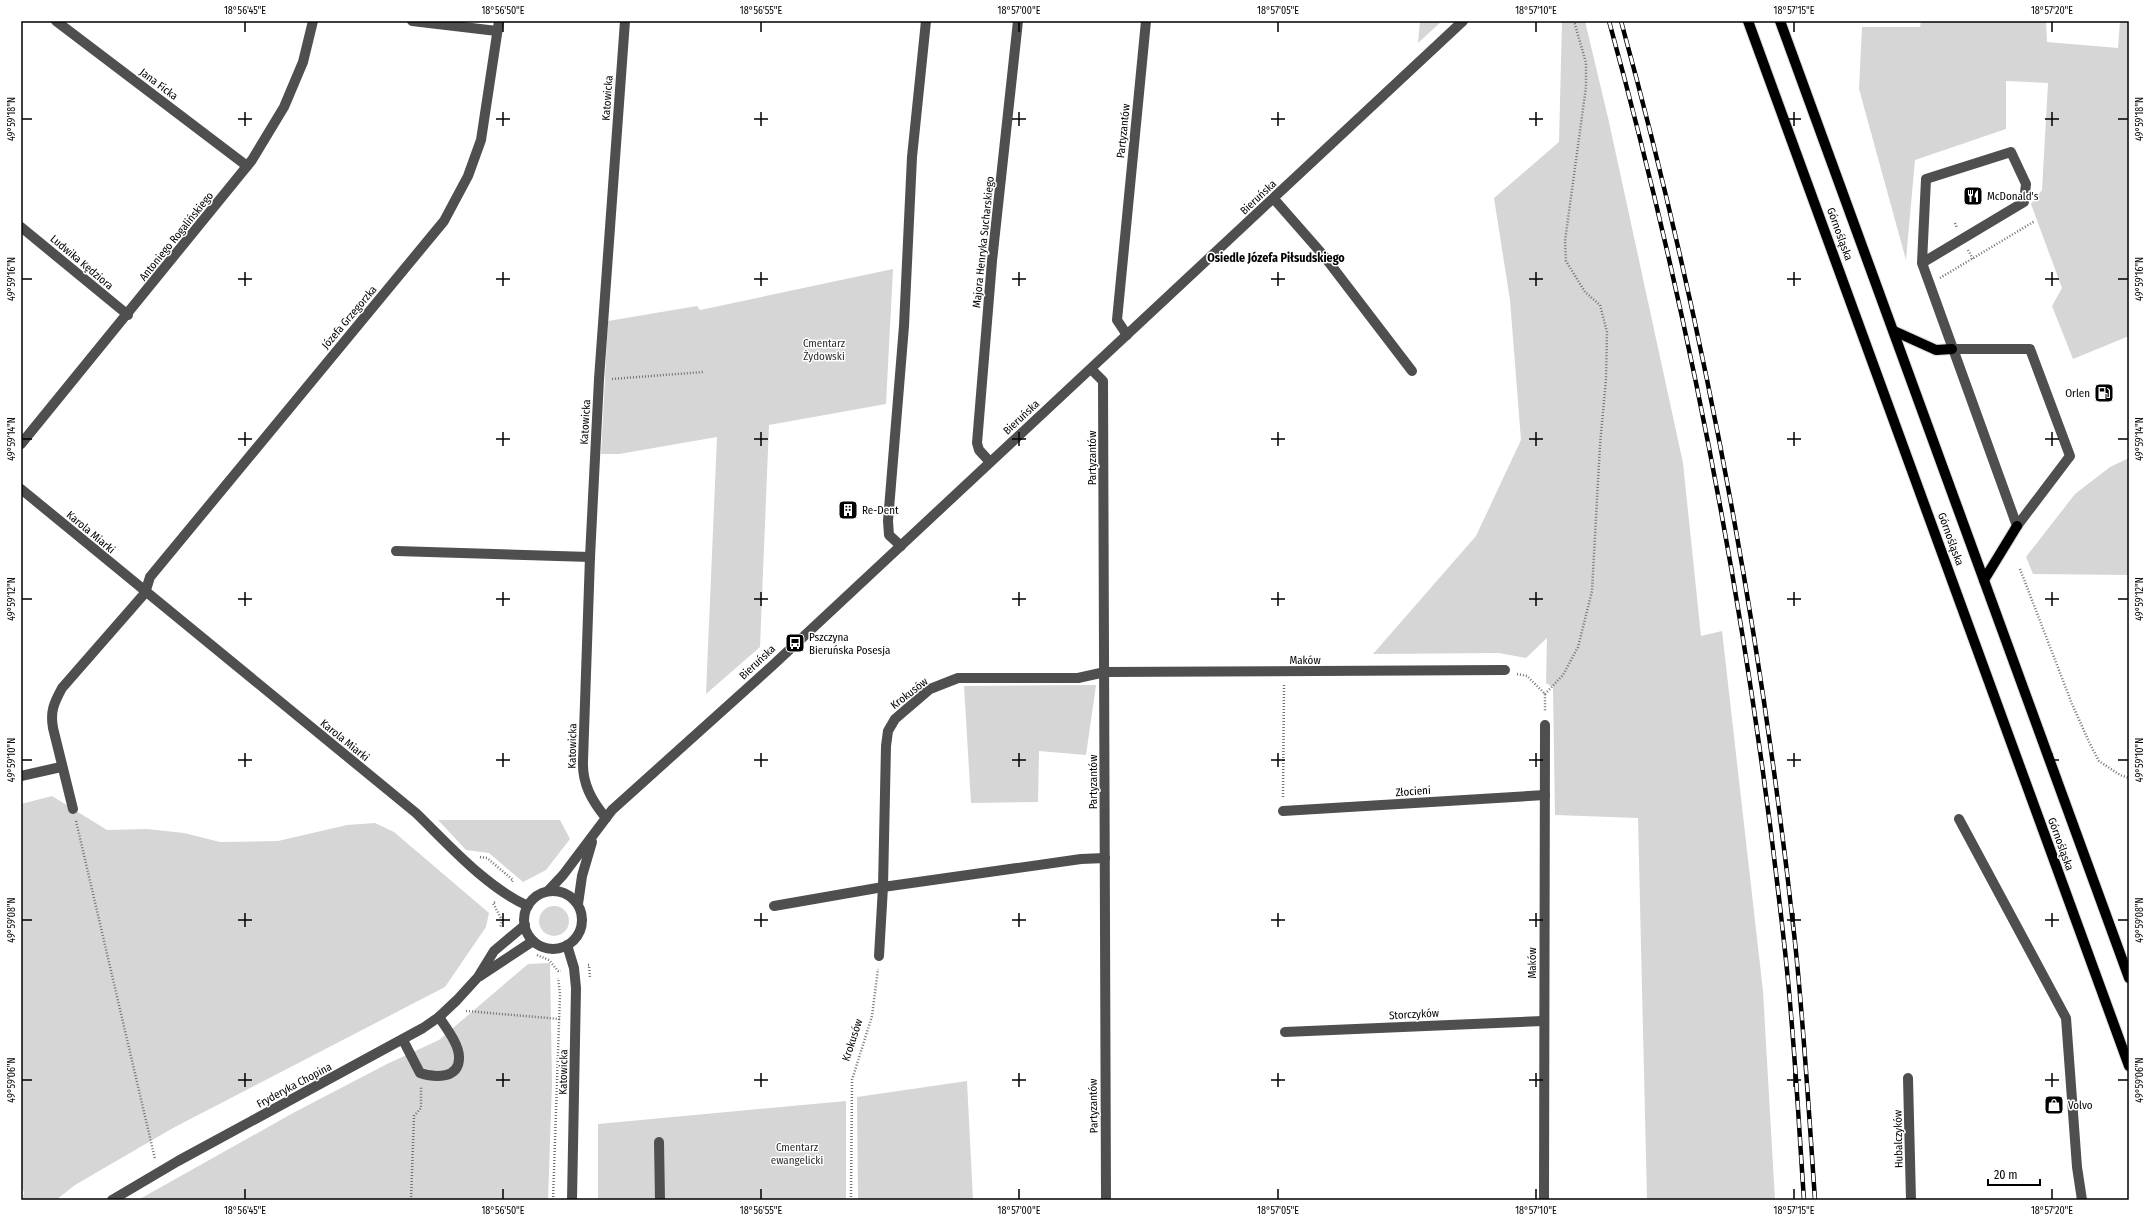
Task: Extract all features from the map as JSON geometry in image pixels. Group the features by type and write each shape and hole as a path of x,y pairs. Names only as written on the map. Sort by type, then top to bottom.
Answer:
{"main road":[{"name":"Górnośląska","path":"1748,21 2129,1066"},
{"name":"Górnośląska","path":"1780,21 2129,978"},
{"path":"1894,331 1936,350 1952,349"},
{"path":"1984,580 2017,526"}],"street":[{"name":"Jana Ficka","path":"56,21 247,166"},
{"name":"Antoniego Rogalińskiego","path":"21,444 128,316 247,166 284,107 303,62 314,21"},
{"path":"412,21 498,26"},
{"name":"Katowicka","path":"606,818 594,802 587,788 583,770 590,556 599,379 625,21"},
{"path":"901,546 889,536 888,521 904,326 912,157 926,21"},
{"name":"Majora Henryka Sucharskiego","path":"990,462 979,450 977,443 992,261 1018,21"},
{"name":"Partyzantów","path":"1127,335 1117,320 1146,21"},
{"name":"Bieruńska","path":"548,891 563,876 612,810 659,770 901,546 1463,21"},
{"name":"Józefa Grzegorzka","path":"145,593 150,577 444,221 468,176 481,140 498,26"},
{"path":"1922,263 2024,202 2026,184 2011,152 1926,179 1922,263 2017,526"},
{"path":"1274,199 1324,256 1412,371"},
{"name":"Ludwika Kędziora","path":"21,227 128,316"},
{"path":"1952,349 2030,349 2070,456 2017,526"},
{"name":"Partyzantów","path":"1091,368 1103,381 1106,1200"},
{"name":"Karola Miarki","path":"21,489 145,593 416,814 461,856 499,888 512,898 528,906"},
{"path":"396,551 590,556"},
{"path":"73,809 50,714 53,704 62,688 145,593"},
{"name":"Maków","path":"1105,672 1505,670"},
{"name":"Krokusów","path":"879,956 883,887 886,746 888,731 895,719 930,689 958,678 1078,678 1105,672"},
{"name":"Maków","path":"1544,1200 1543,1020 1545,725"},
{"path":"21,776 62,767"},
{"name":"Złocieni","path":"1283,812 1545,795"},
{"path":"1960,819 2066,1018 2077,1167 2082,1200"},
{"name":"Bieruńska","path":"578,904 582,876 596,831"},
{"path":"774,906 883,887 1081,859 1105,858"},
{"path":"548,891 560,892 570,896 578,904 582,918 580,932 567,945 549,948 533,941 525,925 525,914 528,906 533,899 548,891"},
{"name":"Fryderyka Chopina","path":"478,977 494,951 525,925"},
{"name":"Fryderyka Chopina","path":"112,1200 178,1161 403,1040 439,1017 478,977 533,941"},
{"name":"Katowicka","path":"567,945 574,968 576,988 572,1200"},
{"path":"403,1040 420,1073 430,1076 442,1076 452,1073 458,1066 458,1049 439,1017"},
{"name":"Storczyków","path":"1285,1032 1543,1020"},
{"name":"Hubalczyków","path":"1908,1078 1911,1200"},
{"path":"659,1142 660,1200"}],"path":[{"path":"1544,694 1563,675 1578,647 1592,591 1600,445 1606,379 1607,332 1600,305 1585,292 1566,261 1565,241 1586,87 1586,63 1574,21"},
{"path":"1936,280 2035,222"},
{"path":"599,379 703,372"},
{"path":"2020,569 2080,721 2099,761 2120,775 2129,778"},
{"path":"1505,670 1527,676 1544,694 1545,725"},
{"path":"1283,812 1284,672"},
{"path":"73,809 156,1160"},
{"path":"497,900 493,903 502,920 498,931"},
{"name":"Krokusów","path":"851,1200 852,1080 872,1016 879,956"},
{"path":"553,1200 560,1019 560,994 558,978"},
{"path":"464,1010 560,1019"},
{"path":"411,1200 414,1116 421,1108 420,1073"}],"green space":[{"path":"1420,21 1442,21 1418,43"},
{"path":"1562,21 1585,21 1609,122 1683,463 1701,636 1722,631 1763,991 1775,1200 1647,1200 1638,818 1555,815 1553,687 1546,683 1547,638 1526,658 1499,653 1373,654 1476,536 1521,440 1510,300 1494,198 1559,142"},
{"path":"1921,21 2046,21 2047,42 2118,48 2120,21 2129,21 2129,336 2073,359 2052,306 2062,288 2031,204 2042,190 2048,83 2006,81 2006,129 1915,160 1906,260 1859,89 1862,27 1920,27"},
{"name":"Cmentarz Żydowski","path":"893,269 886,404 769,425 760,647 706,694 717,437 619,454 601,454 608,321 697,306 700,310"},
{"path":"2129,458 2129,575 2033,574 2026,557 2075,494 2110,467"},
{"path":"1096,685 1086,755 1039,751 1038,802 971,803 964,686"},
{"path":"52,796 107,830 147,829 184,833 220,842 278,841 347,825 375,823 394,832 489,913 486,927 445,987 173,1128 75,1185 56,1200 22,1200 24,1193 21,1183 21,804"},
{"path":"438,820 560,820 570,839 546,870 523,882 489,853 466,850"},
{"path":"554,906 565,910 569,921 565,932 554,936 543,932 539,921 543,910"},
{"path":"550,963 552,1083 548,1200 138,1200 293,1113 387,1064 439,1040 528,964"},
{"path":"967,1081 973,1200 858,1200 857,1097"},
{"name":"Cmentarz ewangelicki","path":"846,1101 846,1200 598,1200 598,1124"}],"railway":[{"path":"1609,21 1667,249 1692,363 1736,594 1754,709 1784,942 1793,1039 1804,1200"},
{"path":"1621,21 1651,135 1704,363 1747,594 1765,709 1795,942 1804,1039 1815,1200"}],"place":[{"name":"McDonald's","path":"1973,196"},
{"name":"Orlen","path":"2104,393"},
{"name":"Re-Dent","path":"848,510"},
{"name":"Pszczyna Bieruńska Posesja","path":"795,643"},
{"name":"Volvo","path":"2054,1105"}],"district":[{"name":"Osiedle Józefa Piłsudskiego","path":"1276,258"}]}
